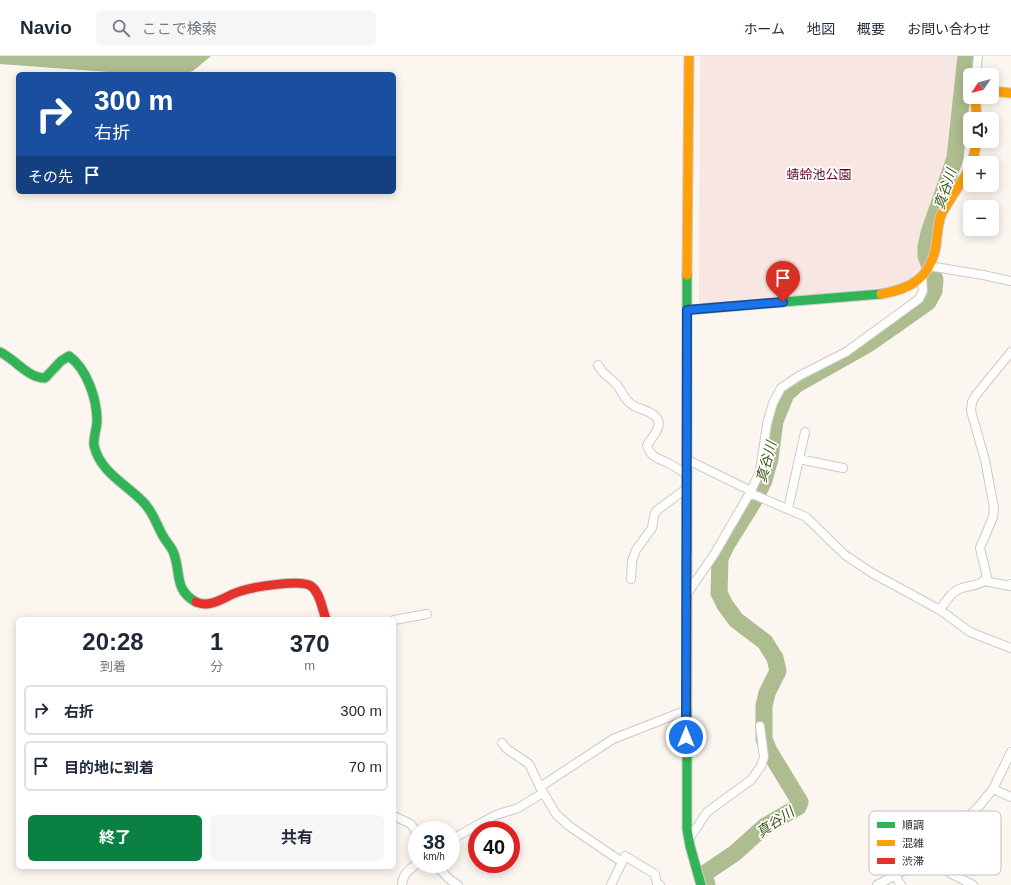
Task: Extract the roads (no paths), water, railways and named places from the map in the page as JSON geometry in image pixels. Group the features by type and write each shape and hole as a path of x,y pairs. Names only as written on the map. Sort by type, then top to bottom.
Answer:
{"street":[{"path":"689,56 687,310 687,829 701,885"},
{"path":"977,68 978,56"},
{"path":"999,92 1011,93"},
{"path":"687,310 897,291 910,286 929,266 934,255 942,216 963,180"},
{"path":"929,266 1011,281"},
{"path":"687,594 715,553 750,492 760,471 767,424 773,403 781,388 799,376 846,352 919,299 923,291 922,275"},
{"path":"0,352 31,375 39,378 45,378 61,361 69,356 79,366 88,381 96,410 97,423 94,445 97,454 105,466 146,504 153,514 161,534 174,551 178,565 179,580 182,590 187,596 202,604 208,604 243,590 305,582 311,586 317,596 325,617"},
{"path":"940,610 953,592 960,588 980,584 987,577 980,548 993,517 994,508 985,460 971,411 972,402 976,395 1011,352"},
{"path":"598,365 602,373 610,378 631,405 648,411 656,417 659,422 659,429 647,445 649,451 658,459 668,462 688,475"},
{"path":"788,510 805,432"},
{"path":"799,459 843,468"},
{"path":"688,460 750,492 806,518 845,555 872,573 940,610 970,632 1011,648"},
{"path":"631,579 632,561 636,550 652,528 656,511 687,488"},
{"path":"984,581 1010,586 1011,584"},
{"path":"396,620 427,614"},
{"path":"460,835 496,815 518,808 541,790 613,740 687,710"},
{"path":"689,839 706,812 751,780 761,766 764,757 761,744 760,726"},
{"path":"502,743 507,749 529,764 541,790 556,814 569,826 622,862"},
{"path":"974,811 993,789 1011,752"},
{"path":"993,789 1011,797"},
{"path":"396,817 408,823"},
{"path":"611,885 625,856 655,874 657,884 660,885"},
{"path":"402,885 402,879 408,872"},
{"path":"443,873 458,885"},
{"path":"954,875 973,885"},
{"path":"877,885 895,876 900,885"}],"waterway":[{"name":"真谷川","path":"707,885 704,874 735,853 765,826 798,807 800,802 769,751 764,739 764,706 767,693 778,671 775,658 765,642 736,620 725,605 719,593 720,558 755,499 764,480 770,459 775,421 786,394 797,384 868,344 894,326 928,302 934,291 935,280 926,256 926,247 929,233 955,158 966,56"}],"park label":[{"name":"蜻蛉池公園","path":"819,174"}]}
